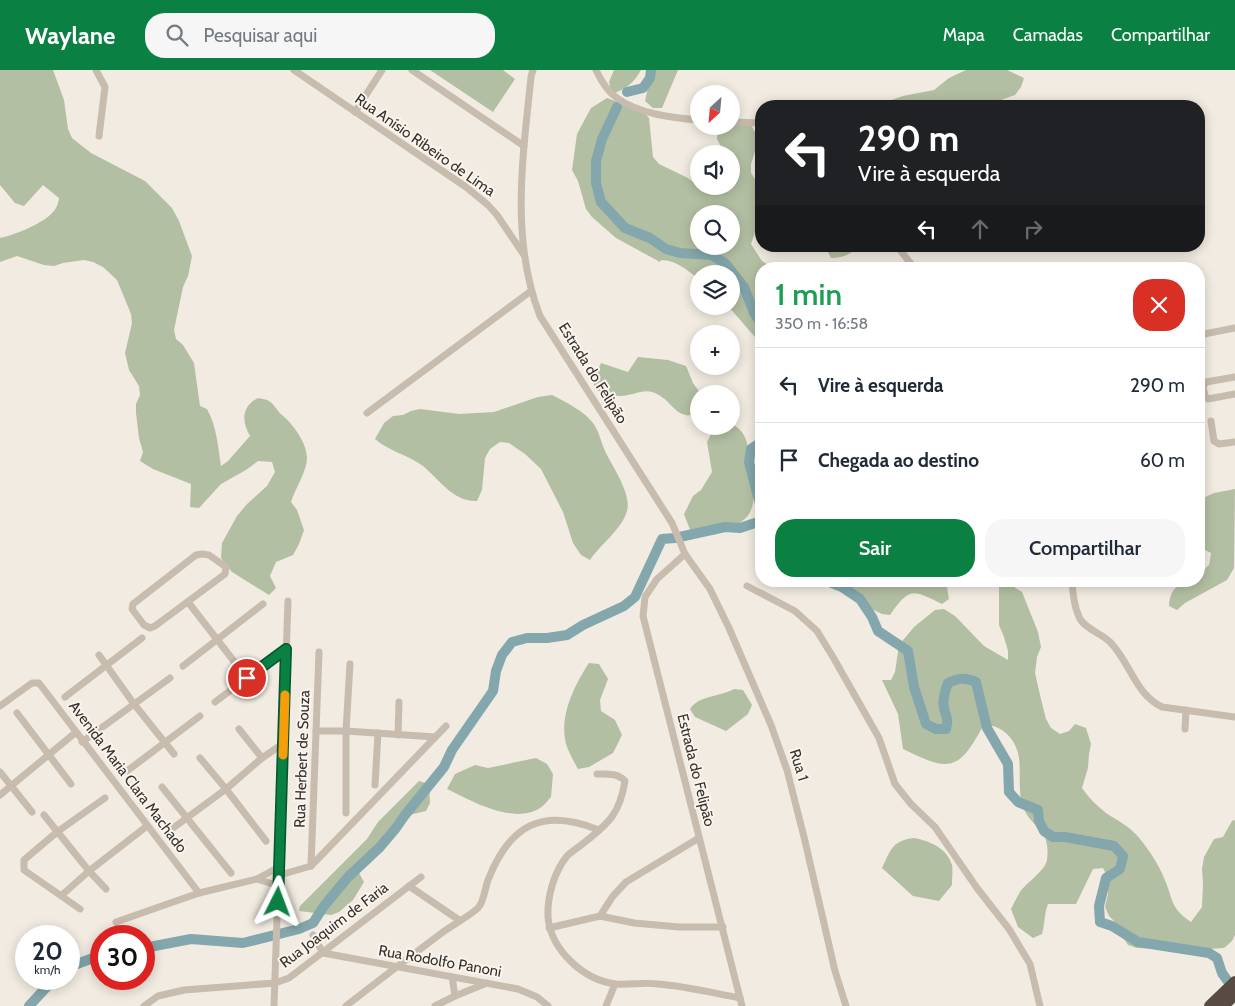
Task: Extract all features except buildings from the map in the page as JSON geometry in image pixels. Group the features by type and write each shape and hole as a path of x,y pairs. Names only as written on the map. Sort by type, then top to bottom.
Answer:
{"highway":[{"path":"1215,1005 1235,982"},
{"path":"1215,1005 1235,994"}],"street":[{"path":"96,70 105,87 99,136"},
{"name":"Rua Anísio Ribeiro de Lima","path":"294,70 466,187 488,205 506,227 525,258"},
{"path":"355,112 382,70"},
{"path":"412,70 524,146"},
{"path":"525,258 521,196 531,77 534,70"},
{"path":"596,70 609,91 627,104 653,113 690,120"},
{"path":"740,122 755,123"},
{"path":"902,252 910,262"},
{"name":"Estrada do Felipão","path":"525,258 540,316 672,523 684,551 657,578 645,597 643,616 742,1006"},
{"path":"367,413 532,290"},
{"path":"1205,334 1235,328"},
{"path":"1205,384 1235,376"},
{"path":"1205,397 1208,399 1235,394"},
{"path":"1211,421 1214,441 1219,444 1235,442"},
{"name":"Rua 1","path":"684,551 710,589 730,628 771,725 789,778 835,971 846,1006"},
{"path":"196,555 209,555 226,567 225,574 188,602 150,628 144,625 131,607 196,555"},
{"path":"747,586 795,611 817,631 834,657 879,738 895,784 911,804 935,827 977,888 1009,929 1030,964 1040,1006"},
{"path":"1073,587 1076,610 1081,621 1091,630 1109,641 1118,650 1134,680 1153,703 1162,707 1235,717"},
{"path":"274,1006 288,601"},
{"path":"188,602 247,678"},
{"path":"183,666 263,604"},
{"path":"65,697 142,638"},
{"path":"215,702 286,649"},
{"name":"Rua Herbert de Souza","path":"311,866 320,652"},
{"path":"99,655 134,704 174,754"},
{"path":"346,813 346,731 350,664"},
{"path":"82,742 170,678"},
{"name":"Avenida Maria Clara Machado","path":"0,706 32,683 39,683 75,733 199,893"},
{"path":"398,735 399,702"},
{"path":"1185,729 1186,710"},
{"path":"17,713 71,784"},
{"path":"127,771 200,716"},
{"path":"280,875 311,866 446,726"},
{"path":"239,730 262,758"},
{"path":"316,731 346,731 435,738"},
{"path":"0,795 75,733"},
{"path":"375,785 378,733"},
{"path":"169,831 284,743"},
{"path":"200,758 266,841"},
{"path":"0,772 32,812"},
{"path":"597,774 621,776 625,781 620,803 611,820 567,856 551,889 548,910 549,928 561,950 574,966 588,974 615,984 658,984 740,998"},
{"path":"162,787 231,873"},
{"path":"80,909 24,870 24,860 57,832 105,798"},
{"path":"44,814 89,872 106,889"},
{"path":"346,1006 459,920 479,907 494,868 506,845 516,833 532,825 558,819 579,822 599,830"},
{"path":"62,896 147,826"},
{"path":"600,916 613,896 626,882 699,838"},
{"path":"116,922 199,893 257,880 279,867"},
{"name":"Rua Joaquim de Faria","path":"144,1006 158,996 184,990 275,983 289,978 421,877"},
{"path":"257,880 279,886"},
{"path":"409,886 459,920"},
{"path":"549,928 600,916 634,923 679,927 722,927"},
{"path":"313,935 323,953"},
{"name":"Rua Rodolfo Panoni","path":"323,953 489,982 518,989 537,997 548,1006"},
{"path":"452,977 455,996"},
{"path":"435,1006 489,982"},
{"path":"606,1006 615,984"}],"green space":[{"path":"0,70 53,70 64,100 68,129 72,138 91,153 145,181 172,208 192,256 174,330 176,339 183,345 194,363 200,406 207,409 213,423 221,466 228,461 250,436 245,425 245,414 249,405 258,398 271,403 299,434 305,446 307,458 303,474 291,502 297,510 304,530 293,555 276,562 270,576 276,588 269,595 232,572 221,558 222,543 237,516 267,486 275,472 272,462 258,461 221,484 199,508 190,507 191,484 153,469 140,461 143,452 136,413 136,404 140,395 139,386 129,370 125,353 132,323 131,314 117,280 103,267 84,260 54,266 44,265 17,256 0,262 0,238 26,229 46,218 55,209 59,198 43,185 24,206 15,203 0,185"},
{"path":"430,70 503,70 515,79 493,112"},
{"path":"614,70 641,70 629,85 612,94 609,82"},
{"path":"655,70 678,70 662,108 653,108 645,101 649,83"},
{"path":"966,70 1007,70 1024,78 1021,87 1015,95 1001,100 891,100 934,90 949,78"},
{"path":"607,98 643,111 649,118 653,157 659,164 690,180 690,195 740,195 740,145 720,145 717,135 740,135 740,120 751,125 755,132 755,151 751,164 751,173 755,179 755,232 751,244 764,262 755,262 755,337 736,315 740,315 740,265 690,265 690,273 667,260 661,260 660,262 616,238 592,217 586,209 578,181 572,170 577,134 591,108"},
{"path":"828,252 852,252 839,257 831,258"},
{"path":"638,357 668,360 686,366 694,385 690,385 690,415 679,412 665,399 652,392 645,391 617,396 594,389 594,380 601,363 628,372"},
{"path":"552,395 580,411 593,423 627,497 627,511 621,524 590,560 581,555 573,543 563,512 541,469 525,454 509,443 500,442 490,449 485,458 482,490 477,501 461,498 454,494 423,466 386,447 375,439 384,423 393,416 403,415 411,411 420,409 459,414 494,412 538,397"},
{"path":"740,430 743,433 749,453 753,497 752,506 746,518 735,526 706,526 692,535 684,514 693,496 701,490 712,472 707,442 710,435 740,435"},
{"path":"1235,489 1234,568 1227,580 1185,603 1177,610 1169,606 1171,594 1176,587 1205,587 1205,569 1209,565 1211,553 1205,550 1205,497 1214,493"},
{"path":"842,587 947,587 949,599 942,604 913,593 902,599 890,615 882,614 851,599"},
{"path":"999,587 1014,587 1022,592 1038,632 1041,647 1037,657 1035,673 1046,719 1051,728 1060,734 1069,731 1075,724 1086,728 1091,744 1088,768 1082,788 1099,808 1128,828 1140,839 1159,868 1175,907 1191,922 1202,907 1202,869 1204,857 1214,839 1223,837 1232,821 1235,820 1235,935 1232,941 1224,948 1193,950 1137,948 1128,945 1118,925 1109,916 1105,907 1108,894 1107,876 1103,868 1093,869 1076,904 1048,904 1042,934 1033,938 1018,927 1011,909 1020,892 1046,864 1047,849 1044,834 1031,820 1021,801 1019,759 1016,747 1005,732 995,727 983,726 966,753 959,760 950,763 941,764 903,749 898,714 882,680 891,680 895,672 899,645 914,627 935,610 944,609 955,616 984,646 1008,660 1008,651 999,625"},
{"path":"589,663 599,664 608,679 600,700 601,711 615,720 622,735 613,753 589,767 578,769 566,744 564,733 566,712 573,691"},
{"path":"734,689 743,690 752,705 748,714 726,731 695,717 690,709 699,701"},
{"path":"536,758 547,764 553,774 551,797 541,807 529,813 505,813 480,805 447,789 455,774 475,765 488,768"},
{"path":"419,781 429,784 430,803 426,811 409,815 390,836 374,846 359,873 364,882 353,900 339,912 331,915 299,911 300,906 367,839 378,822"},
{"path":"914,838 937,846 950,859 952,865 952,885 939,901 913,896 882,868 893,847 901,841"}],"waterway":[{"path":"627,92 643,88 650,78 651,70"},
{"path":"617,107 602,139 596,161 596,183 601,202 625,228 650,238 666,249 680,253 711,255 725,263 744,287 755,314"},
{"path":"755,446 751,449 749,462 755,485"},
{"path":"155,946 191,939 243,943 299,929 313,923 324,906 348,877 380,847 444,767 452,750 493,691 496,671 502,655 512,642 527,638 567,635 583,625 624,606 635,597 662,539 725,527 740,528 755,523"},
{"path":"842,587 860,599 872,617 878,631 908,651 914,687 926,724 936,729 946,729 947,720 943,702 948,683 962,679 976,682 987,728 1008,764 1009,792 1018,802 1038,810 1039,821 1044,831 1053,837 1065,837 1114,846 1123,856 1120,869 1106,878 1099,906 1100,922 1112,926 1138,942 1209,953 1217,958 1222,973 1235,991"},
{"path":"80,963 90,959"},
{"path":"29,1006 44,990"}],"slow traffic":[{"path":"283,755 285,695"}],"route":[{"path":"247,678 286,649 278,902"}]}
